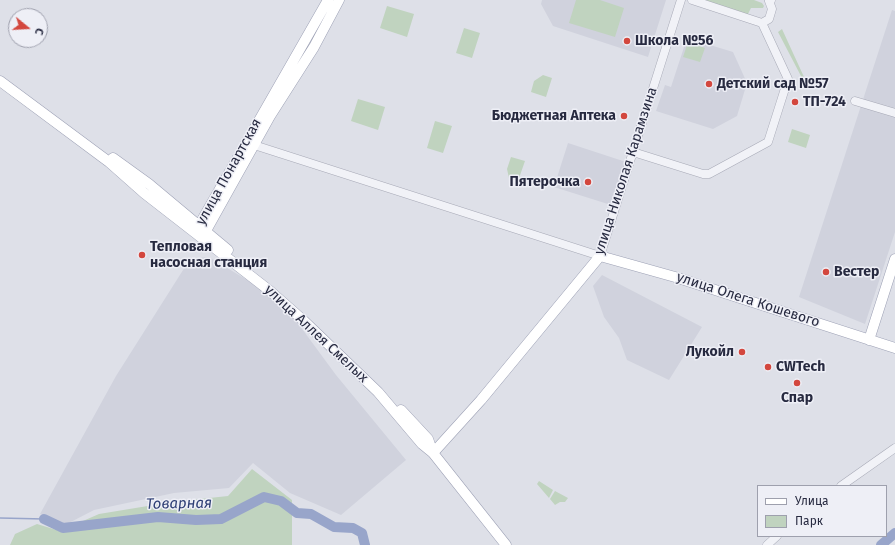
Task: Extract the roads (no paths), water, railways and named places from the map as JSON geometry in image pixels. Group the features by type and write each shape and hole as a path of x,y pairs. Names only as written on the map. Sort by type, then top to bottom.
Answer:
{"main road":[{"name":"улица Понартская","path":"200,231 267,114 328,0"},
{"name":"улица Понартская","path":"200,231 254,145 267,114 314,47 339,0"},
{"path":"0,75 149,184 200,231"},
{"name":"улица Аллея Смелых","path":"0,81 200,231 323,338 378,392 422,444 433,453 506,545"},
{"name":"улица Олега Кошевого","path":"600,256 682,279 895,348"},
{"name":"улица Николая Карамзина","path":"433,453 481,400 600,256"},
{"path":"869,340 895,259"}],"street":[{"name":"улица Николая Карамзина","path":"600,256 681,0"},
{"path":"633,152 703,174 709,174 768,142 788,79 762,23 692,0"},
{"path":"762,23 769,19 772,9 768,0"},
{"path":"855,102 895,113"},
{"path":"254,145 600,256"},
{"path":"842,485 895,448"},
{"path":"767,545 776,537"}],"waterway":[{"name":"Товарная","path":"44,519 63,528 158,517 196,520 221,519 264,497 281,501 297,513 311,514 334,527 353,528 362,533 365,545"},
{"path":"0,518 44,519"},
{"name":"Товарная","path":"881,545 895,533"}],"place":[{"name":"Школа №56","path":"627,41"},
{"name":"Детский сад №57","path":"709,84"},
{"name":"ТП-724","path":"795,102"},
{"name":"Бюджетная Аптека","path":"624,116"},
{"name":"Пятерочка","path":"588,182"},
{"name":"Тепловая насосная станция","path":"142,255"},
{"name":"Вестер","path":"826,272"},
{"name":"Лукойл","path":"742,352"},
{"name":"CWTech","path":"768,367"},
{"name":"Спар","path":"797,383"}]}
